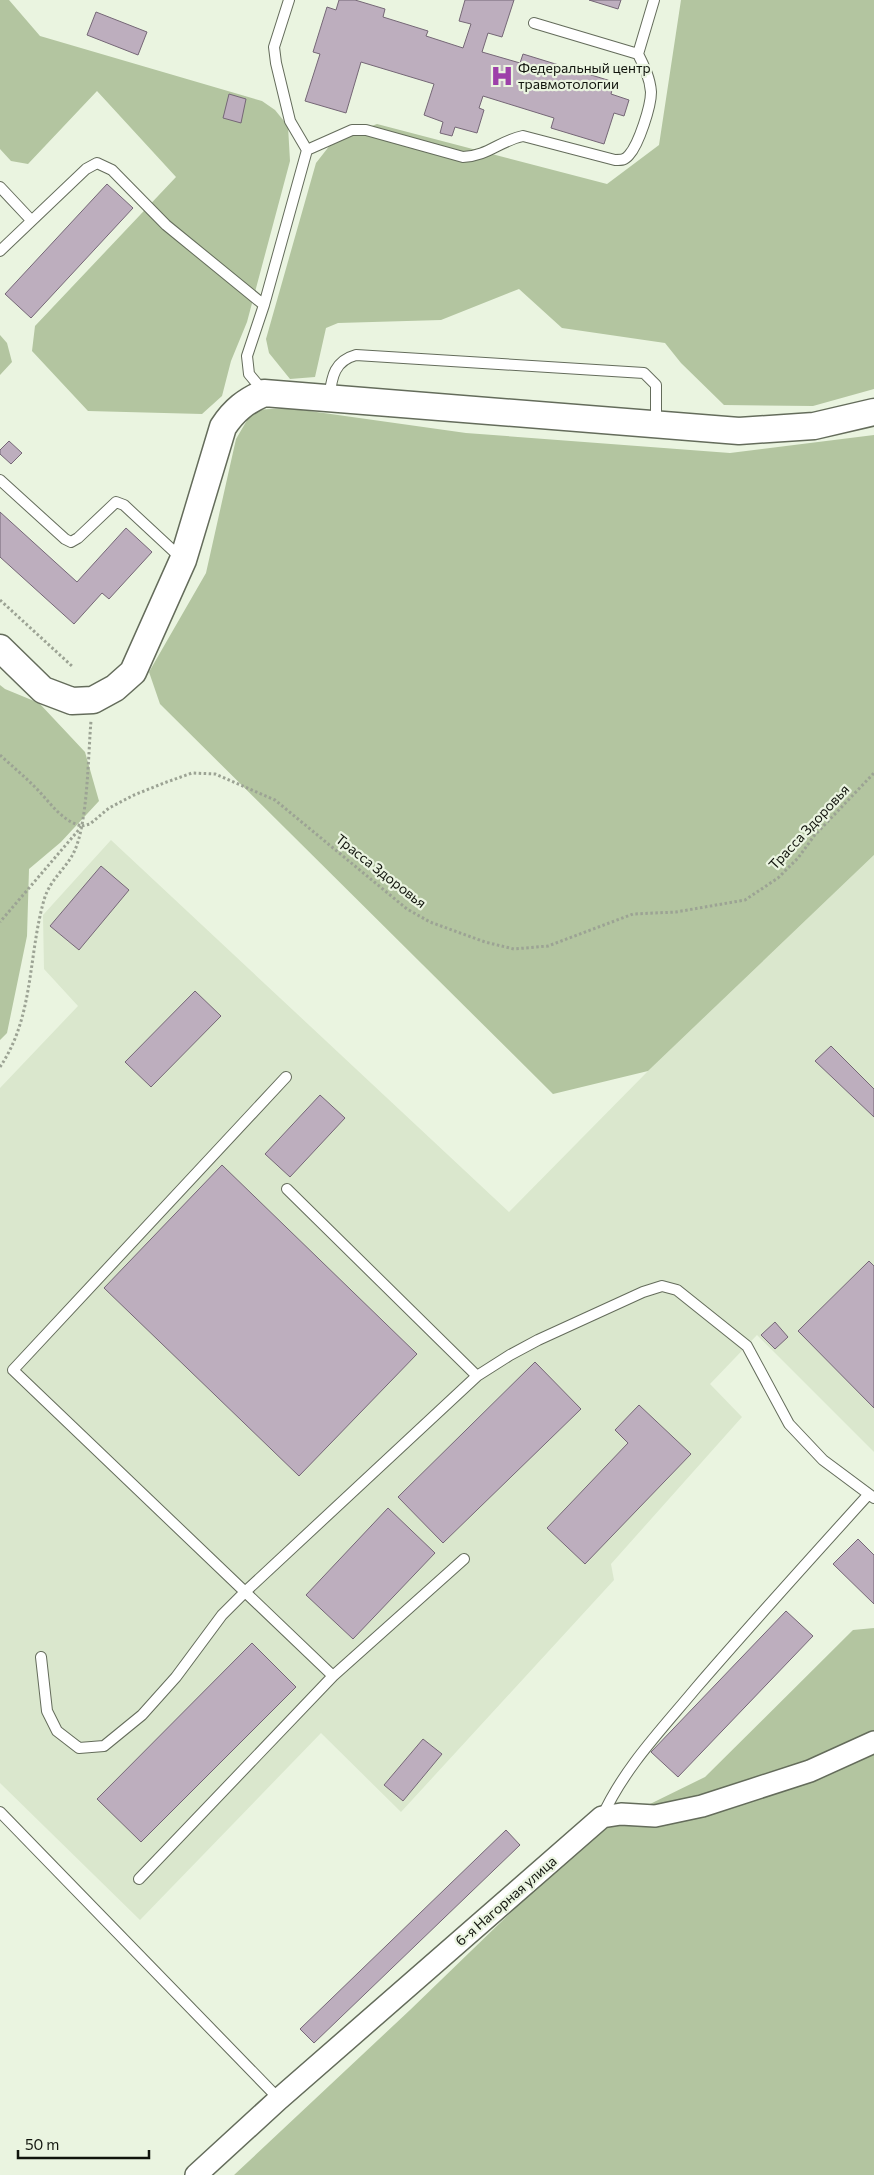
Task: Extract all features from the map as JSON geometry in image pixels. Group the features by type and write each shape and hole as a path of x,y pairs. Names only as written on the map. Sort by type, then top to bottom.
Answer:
{"street":[{"path":"0,648 43,690 72,701 93,700 115,688 134,672 183,560 223,428 232,414 247,401 264,393 738,432 814,426 874,412"},
{"path":"602,1817 621,1814 655,1816 702,1806 810,1771 874,1742"},
{"name":"6-я Нагорная улица","path":"196,2175 279,2099 602,1817"}],"lane":[{"path":"264,393 249,374 247,356 264,305 307,150 290,121 274,47 289,0"},
{"path":"307,150 352,130 359,130 463,157 478,157 510,138 523,136 615,160 624,160 634,147 648,112 651,93 649,79 638,54 654,0"},
{"path":"534,24 638,54"},
{"path":"0,251 86,169 97,163 112,170 166,225 264,305"},
{"path":"0,187 31,220"},
{"path":"328,398 332,374 346,358 356,355 644,373 656,385 656,425"},
{"path":"0,480 65,539 71,542 78,538 116,502 124,505 183,560"},
{"path":"286,1077 13,1370 333,1676"},
{"path":"287,1189 477,1376"},
{"path":"42,1657 47,1711 57,1731 79,1748 104,1746 142,1715 176,1677 222,1615 244,1592 477,1376 538,1340 643,1292 662,1286 677,1290 748,1346 789,1424 823,1460 871,1496 741,1636 640,1754 612,1796 602,1817"},
{"path":"140,1879 333,1676 464,1559"},
{"path":"0,1812 279,2099"}],"path":[{"path":"0,600 73,667"},
{"path":"0,1067 10,1053 23,1020 45,898 58,873 74,853 82,826 93,700"},
{"path":"0,755 35,787 62,817 82,826"},
{"name":"Трасса Здоровья","path":"0,922 82,826 90,824 110,808 134,795 164,783 192,773 215,774 275,800 323,841 414,913 430,922 485,942 514,949 548,946 633,914 676,912 745,900 778,878 798,858 814,836 874,773"}],"shaded area":[{"path":"0,0 9,0 40,36 262,101 275,110 288,126 290,161 247,322 231,361 222,396 202,414 88,411 32,351 35,326 176,177 97,91 28,164 11,161 0,149"},
{"path":"681,0 874,0 874,389 813,406 724,405 681,363 665,343 562,328 519,289 441,320 338,323 326,328 315,377 290,379 269,353 266,339 316,163 334,140 377,124 607,184 659,145"},
{"path":"0,335 7,343 12,362 0,375"},
{"path":"288,408 466,433 730,453 874,435 874,855 648,1071 553,1094 160,704 149,672 206,573 236,439 253,410"},
{"path":"0,685 5,689 39,703 85,752 99,801 61,842 29,869 27,936 7,1033 0,1040"},
{"path":"111,840 509,1212 648,1071 874,855 874,1452 757,1335 710,1384 742,1417 611,1564 614,1580 401,1812 321,1733 140,1920 0,1783 0,1088 78,1006 44,969 43,915"},
{"path":"874,1628 874,2175 234,2175 410,2010 595,1831 705,1777 853,1630"}],"building":[{"name":"Федеральный центр травмотологии","path":"339,0 355,0 385,9 383,17 428,31 426,36 463,48 471,24 459,21 465,0 514,0 502,37 488,33 482,52 520,63 523,54 614,82 611,94 629,100 624,116 614,113 604,144 551,128 554,118 483,96 479,108 484,110 477,133 455,127 452,136 440,133 443,122 424,115 434,84 361,62 346,113 305,101 320,54 313,52 327,7 336,10"},
{"path":"589,0 621,0 618,9"},
{"path":"96,12 147,32 138,55 87,35"},
{"path":"229,94 246,99 241,123 223,118"},
{"path":"107,184 133,208 31,318 5,294"},
{"path":"9,441 22,453 11,464 0,454 0,450"},
{"path":"0,512 77,582 126,528 152,552 109,599 102,593 74,624 0,557"},
{"path":"101,866 129,890 79,950 50,926"},
{"path":"195,991 221,1016 151,1087 125,1062"},
{"path":"831,1046 874,1089 874,1117 815,1061"},
{"path":"320,1095 345,1118 290,1177 265,1154"},
{"path":"222,1165 417,1354 299,1476 104,1288"},
{"path":"869,1261 874,1266 874,1408 798,1331"},
{"path":"775,1322 788,1337 775,1349 761,1335"},
{"path":"535,1362 581,1409 443,1543 398,1497"},
{"path":"639,1405 691,1454 585,1564 547,1528 628,1443 615,1430"},
{"path":"388,1508 435,1553 353,1639 306,1595"},
{"path":"858,1539 874,1555 874,1604 833,1564"},
{"path":"786,1611 813,1636 678,1777 651,1752"},
{"path":"252,1643 296,1687 141,1842 97,1799"},
{"path":"423,1739 442,1754 403,1801 384,1785"},
{"path":"506,1830 520,1845 314,2043 300,2029"}],"place":[{"name":"Федеральный центр травмотологии","path":"502,76"}]}
